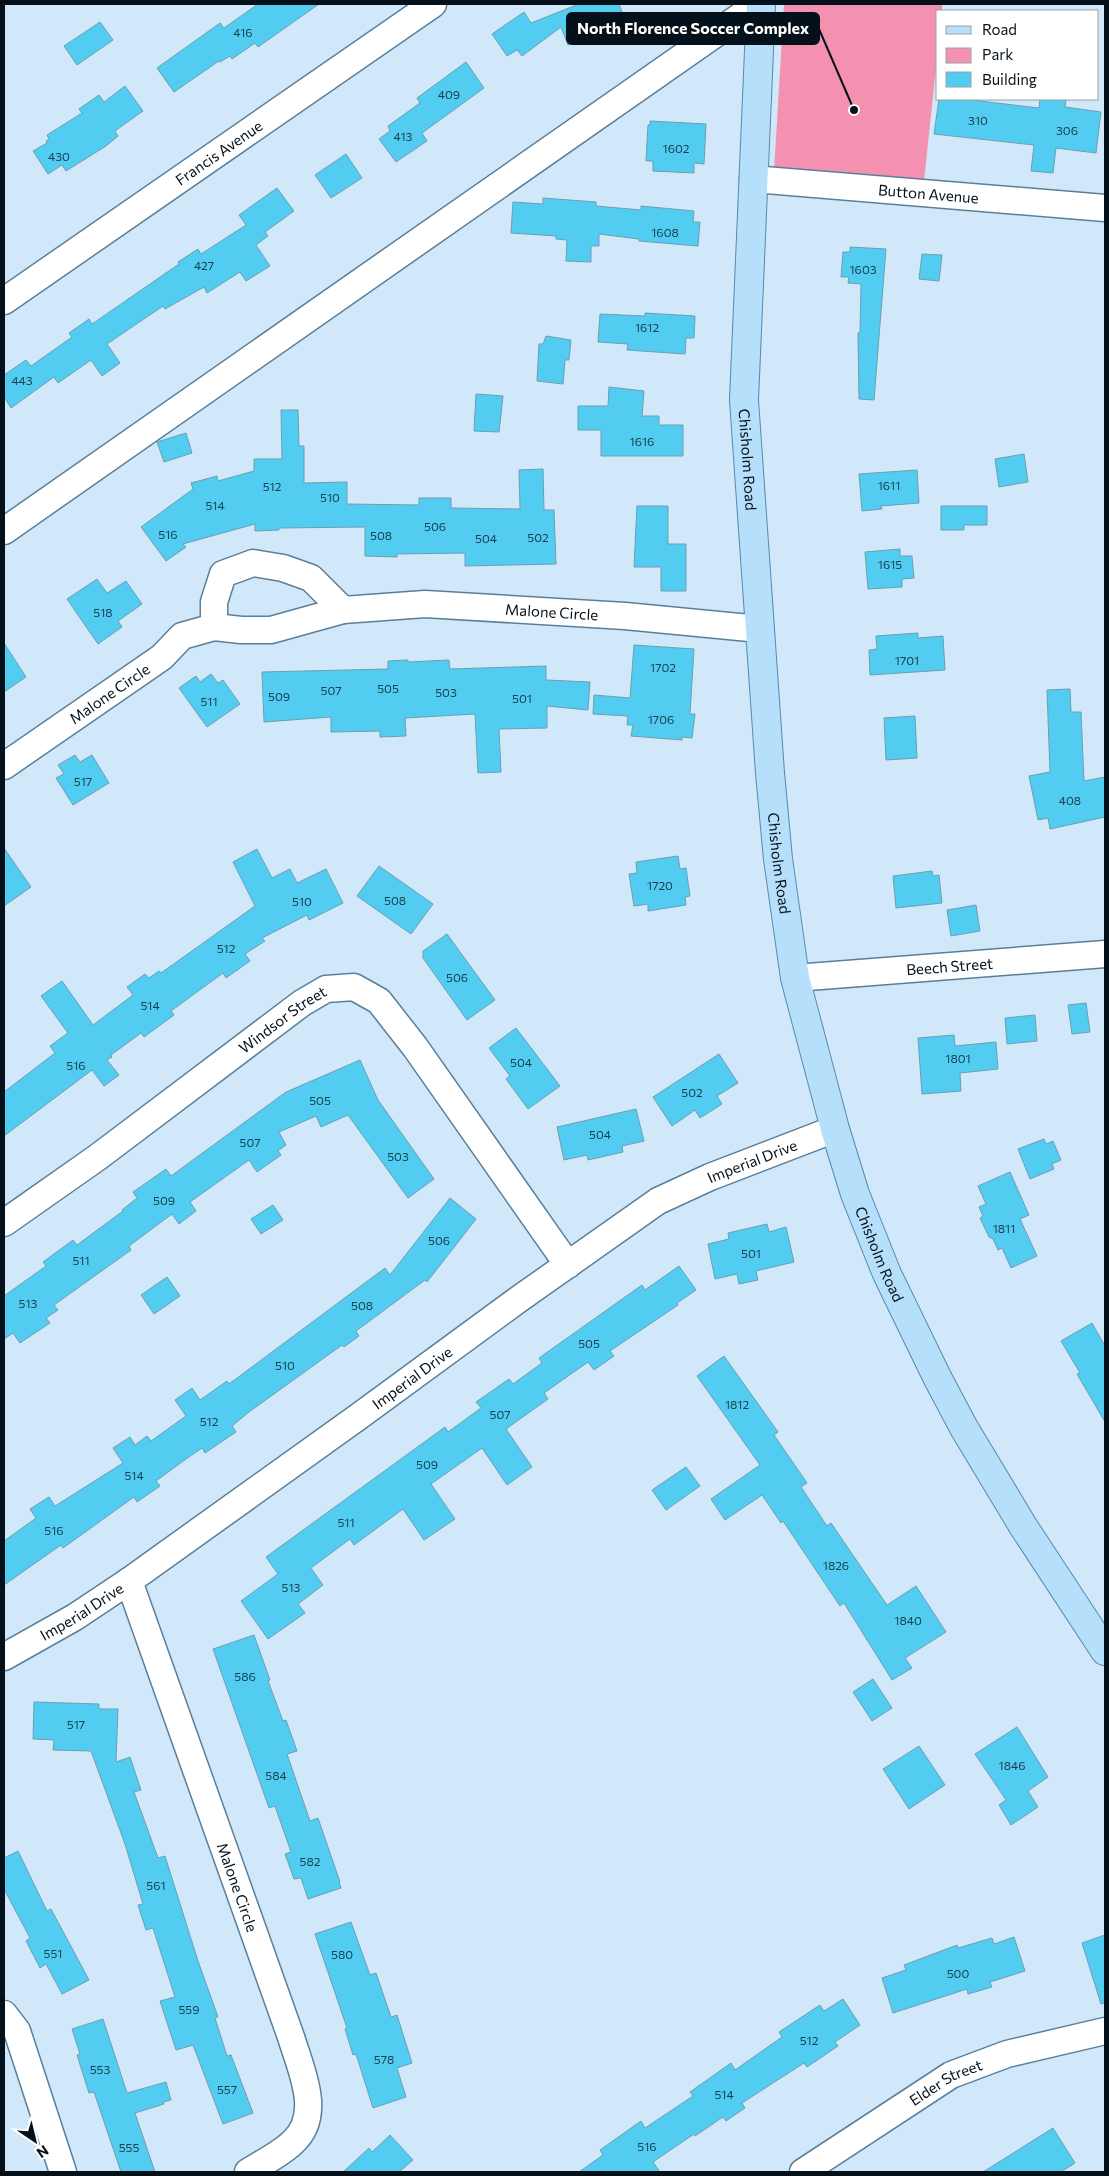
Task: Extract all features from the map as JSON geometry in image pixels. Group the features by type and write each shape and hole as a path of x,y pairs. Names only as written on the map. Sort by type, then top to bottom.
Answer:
{"main road":[{"name":"Chisholm Road","path":"760,4 744,400 770,773 778,859 795,978 835,1129 855,1194 887,1274 964,1428 1024,1526 1105,1651"}],"street":[{"name":"Francis Avenue","path":"4,301 433,4"},
{"path":"4,531 760,4"},
{"name":"Button Avenue","path":"752,179 1105,208"},
{"path":"214,627 214,602 223,574 253,563 283,568 311,578 343,610"},
{"name":"Malone Circle","path":"4,766 162,657 182,636 214,627 271,630 343,610 425,604 625,616 760,629"},
{"name":"Beech Street","path":"795,978 1105,954"},
{"name":"Windsor Street","path":"4,1223 98,1157 302,1003 326,989 354,988 379,1001 415,1047 568,1265"},
{"name":"Imperial Drive","path":"4,1657 76,1617 130,1581 658,1201 710,1177 835,1129"},
{"name":"Malone Circle","path":"130,1581 291,2037 307,2090 309,2117 294,2142 248,2172"},
{"path":"4,2014 17,2031 64,2172"},
{"name":"Elder Street","path":"804,2172 951,2076 1007,2054 1105,2031"}],"green space":[{"path":"784,4 942,4 942,10 936,10 936,68 924,181 774,171"}],"building":[{"path":"258,4 319,4 258,47 255,43 232,59 230,56 219,61 174,92 157,68 220,23 224,28"},
{"path":"579,4 619,4 626,22 568,45 561,27 522,56 517,50 507,56 492,34 524,12 531,23"},
{"path":"100,22 113,40 77,65 64,46"},
{"path":"466,62 484,88 422,133 427,141 396,162 379,139 390,131 388,126 420,103 417,98"},
{"path":"125,86 143,111 115,131 118,136 106,146 66,171 62,165 48,174 33,151 47,143 46,141 49,139 47,135 82,113 79,109 99,95 104,102"},
{"path":"939,100 971,100 1039,108 1040,100 1066,100 1065,107 1101,112 1096,153 1056,148 1053,173 1031,171 1034,145 934,134"},
{"path":"650,121 706,124 704,164 694,163 694,173 653,171 653,161 646,161 648,125 650,125"},
{"path":"346,154 362,178 331,198 315,175"},
{"path":"277,188 294,211 265,232 268,236 256,245 270,266 246,281 240,272 207,293 204,287 165,309 163,306 107,344 120,363 102,376 91,360 58,383 54,377 11,408 4,397 4,375 26,360 31,366 72,337 69,333 89,319 92,324 198,249 201,254 246,225 239,215"},
{"path":"543,198 596,202 596,206 641,210 641,206 694,211 693,222 700,222 698,246 639,241 639,239 599,234 599,246 591,246 591,262 566,261 567,240 556,239 556,236 511,233 513,202 543,204"},
{"path":"850,247 886,249 874,400 859,399 858,333 860,333 861,284 848,283 849,277 841,277 843,252 850,252"},
{"path":"922,254 942,255 939,281 919,279"},
{"path":"645,313 695,316 694,338 686,338 685,354 627,350 628,344 598,342 600,314 645,316"},
{"path":"546,336 571,340 569,360 565,360 563,384 537,381 539,344 543,344"},
{"path":"609,387 644,391 642,416 659,416 659,425 683,425 683,456 601,456 601,430 578,430 578,406 608,406"},
{"path":"476,394 503,396 499,432 474,431"},
{"path":"281,410 298,410 299,446 304,446 304,483 347,482 347,504 419,505 419,498 451,498 451,508 520,509 519,470 543,469 544,510 554,510 556,564 465,566 465,553 397,554 397,557 365,556 365,527 279,528 279,530 255,531 255,524 183,544 186,547 166,561 141,527 193,489 191,483 217,476 218,481 254,471 254,459 282,459"},
{"path":"186,433 192,453 164,462 157,442"},
{"path":"1024,454 1028,482 999,487 995,459"},
{"path":"917,470 919,503 881,506 882,509 862,511 859,474"},
{"path":"637,506 668,506 668,544 686,544 686,591 661,591 661,567 634,567"},
{"path":"941,506 987,506 987,525 964,525 964,530 941,530"},
{"path":"900,549 900,556 912,556 914,578 902,579 902,587 868,589 865,552"},
{"path":"97,579 107,593 126,581 142,604 118,621 122,627 98,644 67,599"},
{"path":"918,633 918,638 943,636 945,670 870,675 869,650 877,649 876,636"},
{"path":"4,643 26,677 4,692"},
{"path":"634,645 694,649 690,714 695,714 692,738 682,737 682,740 631,736 633,725 627,725 628,716 593,714 594,695 630,698"},
{"path":"408,660 408,662 449,660 450,669 546,666 546,680 590,682 588,710 547,706 547,728 499,729 501,772 478,773 475,714 405,718 406,736 380,737 380,731 331,732 331,717 264,722 262,672 388,669 388,661"},
{"path":"211,674 218,683 223,680 240,704 207,727 179,688 196,676 200,682"},
{"path":"1070,689 1071,712 1081,712 1084,781 1105,777 1105,817 1050,829 1048,818 1038,820 1029,776 1050,772 1047,690"},
{"path":"915,716 917,758 886,760 884,718"},
{"path":"75,755 80,762 92,755 109,783 73,805 56,778 64,774 58,765"},
{"path":"4,848 31,887 4,906"},
{"path":"257,849 272,878 290,869 297,883 326,869 343,903 309,920 307,915 262,938 265,941 245,954 250,961 226,978 223,973 171,1011 174,1015 144,1037 141,1033 111,1055 112,1057 107,1060 119,1075 104,1086 92,1070 4,1136 4,1092 55,1053 50,1046 68,1033 41,996 62,981 93,1025 133,995 127,987 145,974 149,978 159,971 161,973 255,906 233,862"},
{"path":"678,856 680,869 686,868 690,896 685,897 686,905 648,911 648,904 634,906 629,874 637,873 636,862"},
{"path":"379,866 433,904 411,934 357,896"},
{"path":"932,871 933,876 939,875 942,903 896,908 893,876"},
{"path":"976,905 980,931 951,936 947,910"},
{"path":"447,934 495,1000 467,1020 423,958 423,951"},
{"path":"1086,1003 1090,1032 1072,1034 1068,1005"},
{"path":"1035,1015 1037,1041 1007,1044 1005,1018"},
{"path":"516,1028 560,1086 528,1109 506,1079 510,1076 489,1048"},
{"path":"954,1035 955,1046 996,1042 998,1069 960,1073 961,1091 922,1094 918,1038"},
{"path":"719,1054 738,1083 717,1096 722,1104 700,1118 695,1110 672,1126 653,1097"},
{"path":"360,1060 378,1100 434,1179 408,1198 348,1115 321,1127 316,1116 279,1132 286,1145 278,1151 281,1155 257,1172 249,1160 190,1202 196,1211 179,1224 172,1214 129,1246 131,1250 54,1305 58,1310 46,1318 50,1323 20,1343 13,1333 4,1339 4,1296 46,1266 43,1262 73,1240 77,1245 123,1211 137,1198 133,1192 166,1169 171,1176 286,1092"},
{"path":"636,1109 644,1141 622,1146 623,1152 588,1160 587,1155 564,1160 557,1127"},
{"path":"1044,1139 1046,1144 1053,1141 1061,1160 1052,1164 1054,1169 1030,1179 1018,1149"},
{"path":"1010,1172 1029,1215 1020,1219 1037,1256 1011,1268 1002,1248 998,1250 980,1218 983,1216 979,1207 986,1204 978,1186"},
{"path":"450,1198 476,1219 427,1282 425,1280 356,1331 359,1336 344,1347 342,1345 249,1412 232,1426 236,1432 205,1453 202,1448 156,1481 160,1486 137,1502 134,1497 63,1548 61,1545 4,1585 4,1541 36,1518 30,1509 49,1497 55,1506 123,1463 113,1448 130,1437 135,1445 147,1436 151,1441 186,1416 175,1400 192,1388 200,1400 227,1381 229,1384 385,1268 390,1275"},
{"path":"273,1205 283,1220 261,1234 251,1219"},
{"path":"767,1224 769,1232 786,1227 794,1262 756,1271 758,1280 739,1284 737,1274 715,1279 708,1244 729,1239 728,1233"},
{"path":"679,1266 696,1290 677,1303 678,1305 610,1351 614,1356 594,1370 588,1362 544,1393 548,1399 506,1429 532,1467 507,1485 482,1448 431,1484 455,1519 424,1540 403,1509 354,1545 350,1539 311,1568 323,1585 298,1604 305,1613 268,1639 241,1601 278,1574 266,1557 445,1427 448,1432 481,1408 476,1402 509,1379 513,1384 542,1363 539,1358 642,1285 645,1290"},
{"path":"167,1277 180,1296 154,1314 141,1295"},
{"path":"1092,1323 1105,1346 1105,1422 1077,1374 1080,1373 1061,1341"},
{"path":"724,1356 778,1432 774,1435 807,1483 801,1487 827,1526 831,1523 887,1605 916,1586 946,1632 905,1658 912,1668 892,1680 844,1603 840,1606 783,1521 781,1523 762,1495 725,1520 711,1499 760,1465 697,1376"},
{"path":"686,1467 700,1486 666,1510 652,1490"},
{"path":"254,1635 270,1680 268,1681 283,1721 286,1720 297,1751 287,1754 310,1821 318,1818 340,1882 341,1888 308,1899 301,1878 294,1879 285,1854 291,1852 275,1806 269,1808 213,1649"},
{"path":"873,1679 892,1708 872,1721 853,1692"},
{"path":"34,1702 99,1704 99,1709 118,1709 116,1762 130,1757 141,1790 134,1792 158,1858 165,1856 218,2017 215,2018 227,2056 231,2055 253,2113 223,2124 193,2045 176,2050 160,2001 175,1997 153,1928 146,1930 138,1905 143,1904 125,1844 91,1751 53,1750 54,1740 33,1739"},
{"path":"1017,1727 1048,1777 1028,1791 1038,1807 1011,1825 999,1805 1006,1800 975,1754"},
{"path":"919,1746 945,1785 909,1809 883,1769"},
{"path":"18,1851 47,1911 51,1909 89,1980 62,1994 46,1964 40,1968 26,1941 30,1938 4,1889 4,1858"},
{"path":"351,1922 370,1975 376,1973 391,2017 397,2015 412,2063 397,2068 406,2097 373,2108 356,2054 353,2055 345,2029 347,2028 315,1934"},
{"path":"1105,1935 1105,2003 1101,2004 1082,1943"},
{"path":"1014,1937 1025,1971 990,1982 992,1987 968,1994 967,1989 893,2013 882,1978 906,1970 904,1965 957,1945 958,1948 992,1938 994,1944"},
{"path":"843,1999 860,2025 835,2042 838,2046 807,2067 804,2063 742,2103 745,2108 726,2121 723,2117 653,2162 660,2172 579,2172 603,2155 600,2150 641,2121 645,2128 693,2096 690,2092 731,2063 735,2070 782,2037 779,2032 820,2005 824,2011"},
{"path":"103,2019 127,2093 166,2082 171,2100 135,2113 155,2172 121,2172 94,2092 89,2093 77,2055 80,2054 72,2029"},
{"path":"1053,2128 1075,2163 1061,2172 983,2172"},
{"path":"390,2135 413,2160 399,2172 343,2172 369,2148 372,2152"}],"place":[{"name":"North Florence Soccer Complex","path":"854,110"}]}
